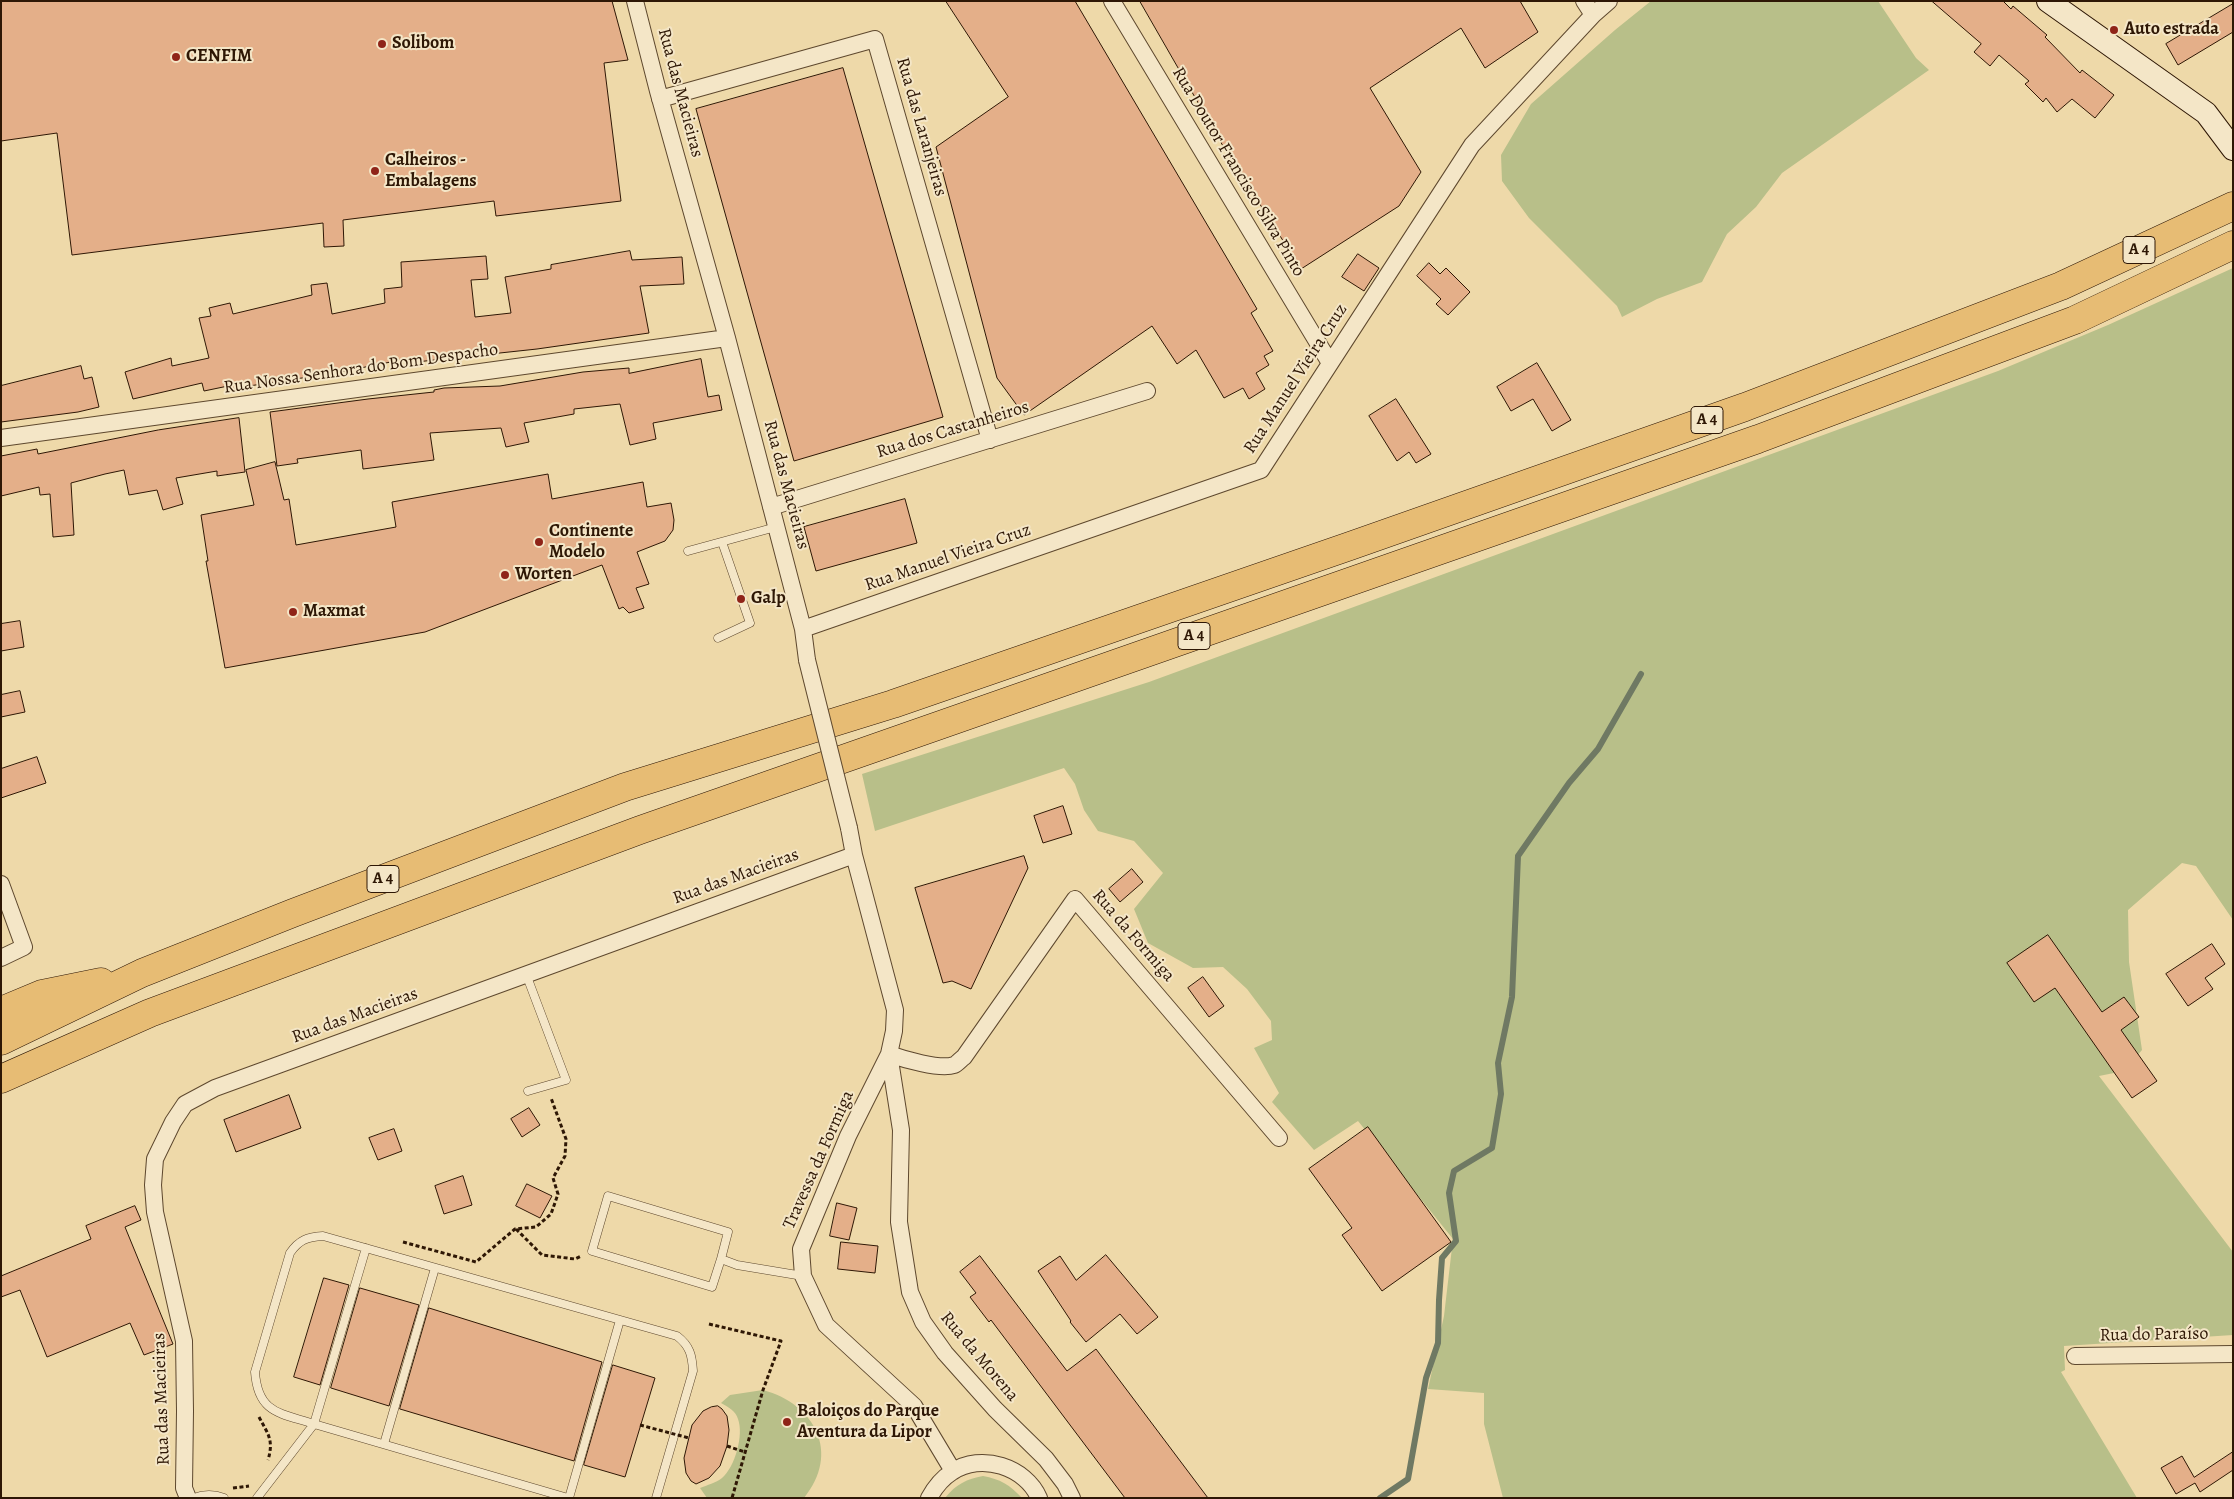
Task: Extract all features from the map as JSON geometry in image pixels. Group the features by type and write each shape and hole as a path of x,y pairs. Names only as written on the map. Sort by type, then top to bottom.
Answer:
{"highway":[{"name":"A 4","path":"1,1041 142,974 293,913 625,787 893,704 1745,407 2062,286 2225,210"},
{"name":"A 4","path":"2,1079 150,1014 640,830 1758,439 2075,320 2232,246"},
{"path":"1,1011 42,994 142,974"}],"main road":[{"path":"2048,1 2206,113 2233,149"}],"street":[{"name":"Rua das Macieiras","path":"188,1498 184,1488 184,1341 155,1212 153,1185 155,1159 173,1122 185,1104 215,1088 854,855 807,660 802,629 771,507 635,1"},
{"name":"Rua Doutor Francisco Silva Pinto","path":"1112,1 1330,364"},
{"path":"1584,1 1593,15"},
{"name":"Rua Manuel Vieira Cruz","path":"802,629 1261,470 1472,145 1593,15 1609,1"},
{"name":"Rua das Laranjeiras","path":"660,99 875,39 990,440"},
{"name":"Rua Nossa Senhora do Bom Despacho","path":"1,438 727,338"},
{"name":"Rua dos Castanheiros","path":"771,507 1147,391"},
{"path":"854,855 895,1010 894,1031 889,1054"},
{"path":"1,884 24,948 1,958"},
{"name":"Rua da Formiga","path":"889,1054 934,1065 954,1065 964,1057 1075,899 1279,1138"},
{"name":"Rua da Morena","path":"889,1054 901,1130 899,1222 910,1292 923,1322 944,1353 995,1409 1046,1459 1065,1484 1072,1498"},
{"name":"Travessa da Formiga","path":"889,1054 848,1136 801,1249 803,1276 826,1325 914,1406 954,1470"},
{"name":"Rua do Paraíso","path":"2075,1356 2233,1354"},
{"path":"929,1498 938,1483 954,1470 982,1463 992,1463 1010,1468 1026,1480 1039,1498"}],"lane":[{"path":"688,551 776,527"},
{"path":"718,638 750,623 722,542"},
{"path":"526,974 566,1080 528,1091"},
{"path":"608,1196 728,1232 721,1259 712,1287 592,1252 608,1196"},
{"path":"620,1320 569,1498 275,1411 263,1402 256,1390 255,1372 290,1253 297,1243 308,1237 323,1236 677,1336 687,1344 692,1356 693,1371 656,1498"},
{"path":"257,1498 314,1424 366,1248"},
{"path":"721,1259 737,1265 803,1276"},
{"path":"384,1444 435,1268"},
{"path":"194,1498 201,1495 216,1495 224,1498"}],"path":[{"path":"515,1229 542,1254 575,1259 592,1252"},
{"path":"709,1324 781,1341 763,1390 732,1498"},
{"path":"640,1426 689,1438"},
{"path":"727,1446 745,1452"}],"green space":[{"path":"1651,1 1878,1 1916,58 1929,70 1782,173 1756,207 1727,234 1702,282 1657,299 1622,317 1617,306 1529,218 1502,181 1501,155 1531,104"},
{"path":"2233,268 2233,920 2196,866 2182,863 2128,910 2129,962 2142,1050 2124,1071 2099,1076 2233,1252 2233,1335 2064,1346 2065,1370 2061,1372 2137,1498 1503,1498 1484,1424 1484,1393 1428,1389 1444,1316 1453,1239 1358,1121 1314,1150 1272,1102 1279,1093 1254,1048 1272,1040 1271,1021 1247,989 1223,967 1193,968 1148,943 1134,909 1163,873 1134,841 1098,831 1084,810 1075,784 1064,768 875,831 862,774 1149,682 1998,371 2108,325"},
{"path":"763,1390 797,1406 809,1418 817,1432 821,1448 821,1464 815,1481 804,1498 707,1498 700,1488 717,1481 727,1473 739,1442 740,1426 737,1416 721,1403 730,1395"},
{"path":"983,1476 1004,1483 1022,1498 945,1498 962,1483"}],"building":[{"path":"612,1 628,60 604,63 621,201 496,216 494,201 343,220 344,246 324,247 323,223 72,255 57,133 1,141 1,2"},
{"path":"946,1 1075,1 1257,309 1251,313 1273,351 1264,356 1269,365 1256,373 1265,389 1249,399 1243,388 1224,398 1196,350 1177,364 1152,326 1024,415 997,378 936,147 1008,97"},
{"path":"1140,1 1520,1 1538,32 1485,68 1461,28 1370,88 1421,172 1399,206 1301,269 1223,146"},
{"path":"1932,1 2003,1 2011,9 2013,6 2047,35 2045,37 2080,73 2082,70 2114,95 2095,118 2072,99 2057,112 2046,98 2043,102 2025,84 2029,81 1999,55 1990,66 1974,52 1981,44"},
{"path":"2233,4 2233,32 2178,65 2166,44"},
{"path":"843,68 943,417 794,461 696,109"},
{"path":"630,251 632,260 682,257 684,284 640,286 649,333 537,349 416,362 416,357 335,373 229,389 228,386 204,391 202,383 133,399 125,372 171,358 172,366 209,358 199,318 211,316 209,308 230,303 233,314 312,295 311,285 327,283 332,314 385,303 384,289 402,287 401,262 486,256 488,279 471,280 475,317 511,313 505,277 551,269 551,265"},
{"path":"1358,254 1379,268 1364,291 1342,277"},
{"path":"1429,263 1440,274 1446,268 1470,292 1448,315 1436,304 1441,299 1417,276"},
{"path":"701,359 708,397 719,395 722,410 653,423 656,439 630,445 620,404 574,409 574,414 524,423 529,442 506,447 501,428 430,433 434,460 363,469 361,450 297,459 298,463 277,466 270,412 434,392 434,390 444,388 500,386 583,372 629,368 629,373"},
{"path":"1537,363 1571,420 1552,431 1533,399 1511,411 1497,387"},
{"path":"81,366 84,379 92,377 99,407 78,412 1,422 1,386"},
{"path":"1396,399 1431,454 1416,463 1409,452 1397,461 1369,416"},
{"path":"239,418 245,472 217,476 217,471 176,478 183,504 163,510 157,490 129,495 124,470 105,474 71,483 74,535 53,537 50,494 40,495 39,487 1,496 1,456 37,449 38,454 158,430"},
{"path":"275,462 284,500 289,499 296,545 396,527 392,502 548,474 552,499 643,482 647,507 671,503 674,520 673,530 665,541 637,552 649,584 636,588 644,608 629,613 623,607 619,609 602,565 425,632 225,668 206,561 208,561 201,515 254,505 246,470"},
{"path":"905,499 917,543 816,571 804,527"},
{"path":"20,621 24,647 1,651 1,624"},
{"path":"20,691 25,712 1,717 1,695"},
{"path":"37,757 46,783 1,798 1,769"},
{"path":"1063,806 1072,834 1043,843 1034,816"},
{"path":"1024,856 1028,868 971,989 952,981 943,983 915,888"},
{"path":"1132,869 1143,882 1120,902 1109,889"},
{"path":"2048,935 2102,1012 2124,997 2139,1017 2121,1030 2157,1081 2132,1098 2055,988 2034,1002 2007,963"},
{"path":"2212,944 2225,964 2205,978 2213,989 2188,1006 2166,974"},
{"path":"1203,977 1224,1006 1209,1017 1188,988"},
{"path":"289,1095 301,1128 236,1152 224,1120"},
{"path":"529,1108 540,1125 522,1137 511,1119"},
{"path":"1368,1127 1451,1242 1382,1291 1342,1235 1352,1228 1309,1169"},
{"path":"394,1129 402,1151 378,1160 369,1138"},
{"path":"463,1176 472,1205 444,1214 435,1186"},
{"path":"527,1184 552,1196 540,1218 516,1206"},
{"path":"837,1203 857,1208 849,1240 830,1236"},
{"path":"135,1206 141,1220 125,1227 173,1344 144,1355 130,1323 47,1357 20,1290 1,1297 1,1276 91,1239 86,1226"},
{"path":"841,1242 878,1246 875,1273 838,1269"},
{"path":"1106,1255 1158,1317 1137,1334 1120,1314 1086,1342 1070,1322 1038,1271 1060,1256 1076,1280"},
{"path":"980,1256 1067,1371 1096,1349 1208,1498 1125,1498 991,1320 989,1322 970,1297 976,1293 960,1272"},
{"path":"324,1278 349,1285 320,1385 294,1377"},
{"path":"360,1288 419,1305 389,1406 331,1388"},
{"path":"429,1308 602,1362 574,1461 400,1409"},
{"path":"613,1365 655,1378 625,1477 584,1465"},
{"path":"718,1406 727,1416 729,1430 727,1446 720,1466 709,1478 696,1484 691,1481 686,1473 684,1458 692,1425 703,1411"},
{"path":"2233,1452 2233,1470 2200,1492 2195,1483 2176,1494 2161,1468 2182,1456 2194,1477"}],"waterway":[{"path":"1380,1498 1408,1479 1426,1378 1438,1343 1442,1258 1456,1241 1449,1193 1454,1171 1492,1148 1501,1094 1498,1063 1512,997 1518,856 1569,783 1598,749 1641,674"}],"place":[{"name":"Auto estrada","path":"2114,30"},
{"name":"Solibom","path":"382,44"},
{"name":"CENFIM","path":"176,57"},
{"name":"Calheiros - Embalagens","path":"375,171"},
{"name":"Continente Modelo","path":"539,542"},
{"name":"Worten","path":"505,575"},
{"name":"Galp","path":"741,599"},
{"name":"Maxmat","path":"293,612"},
{"name":"Baloiços do Parque Aventura da Lipor","path":"787,1422"}]}
